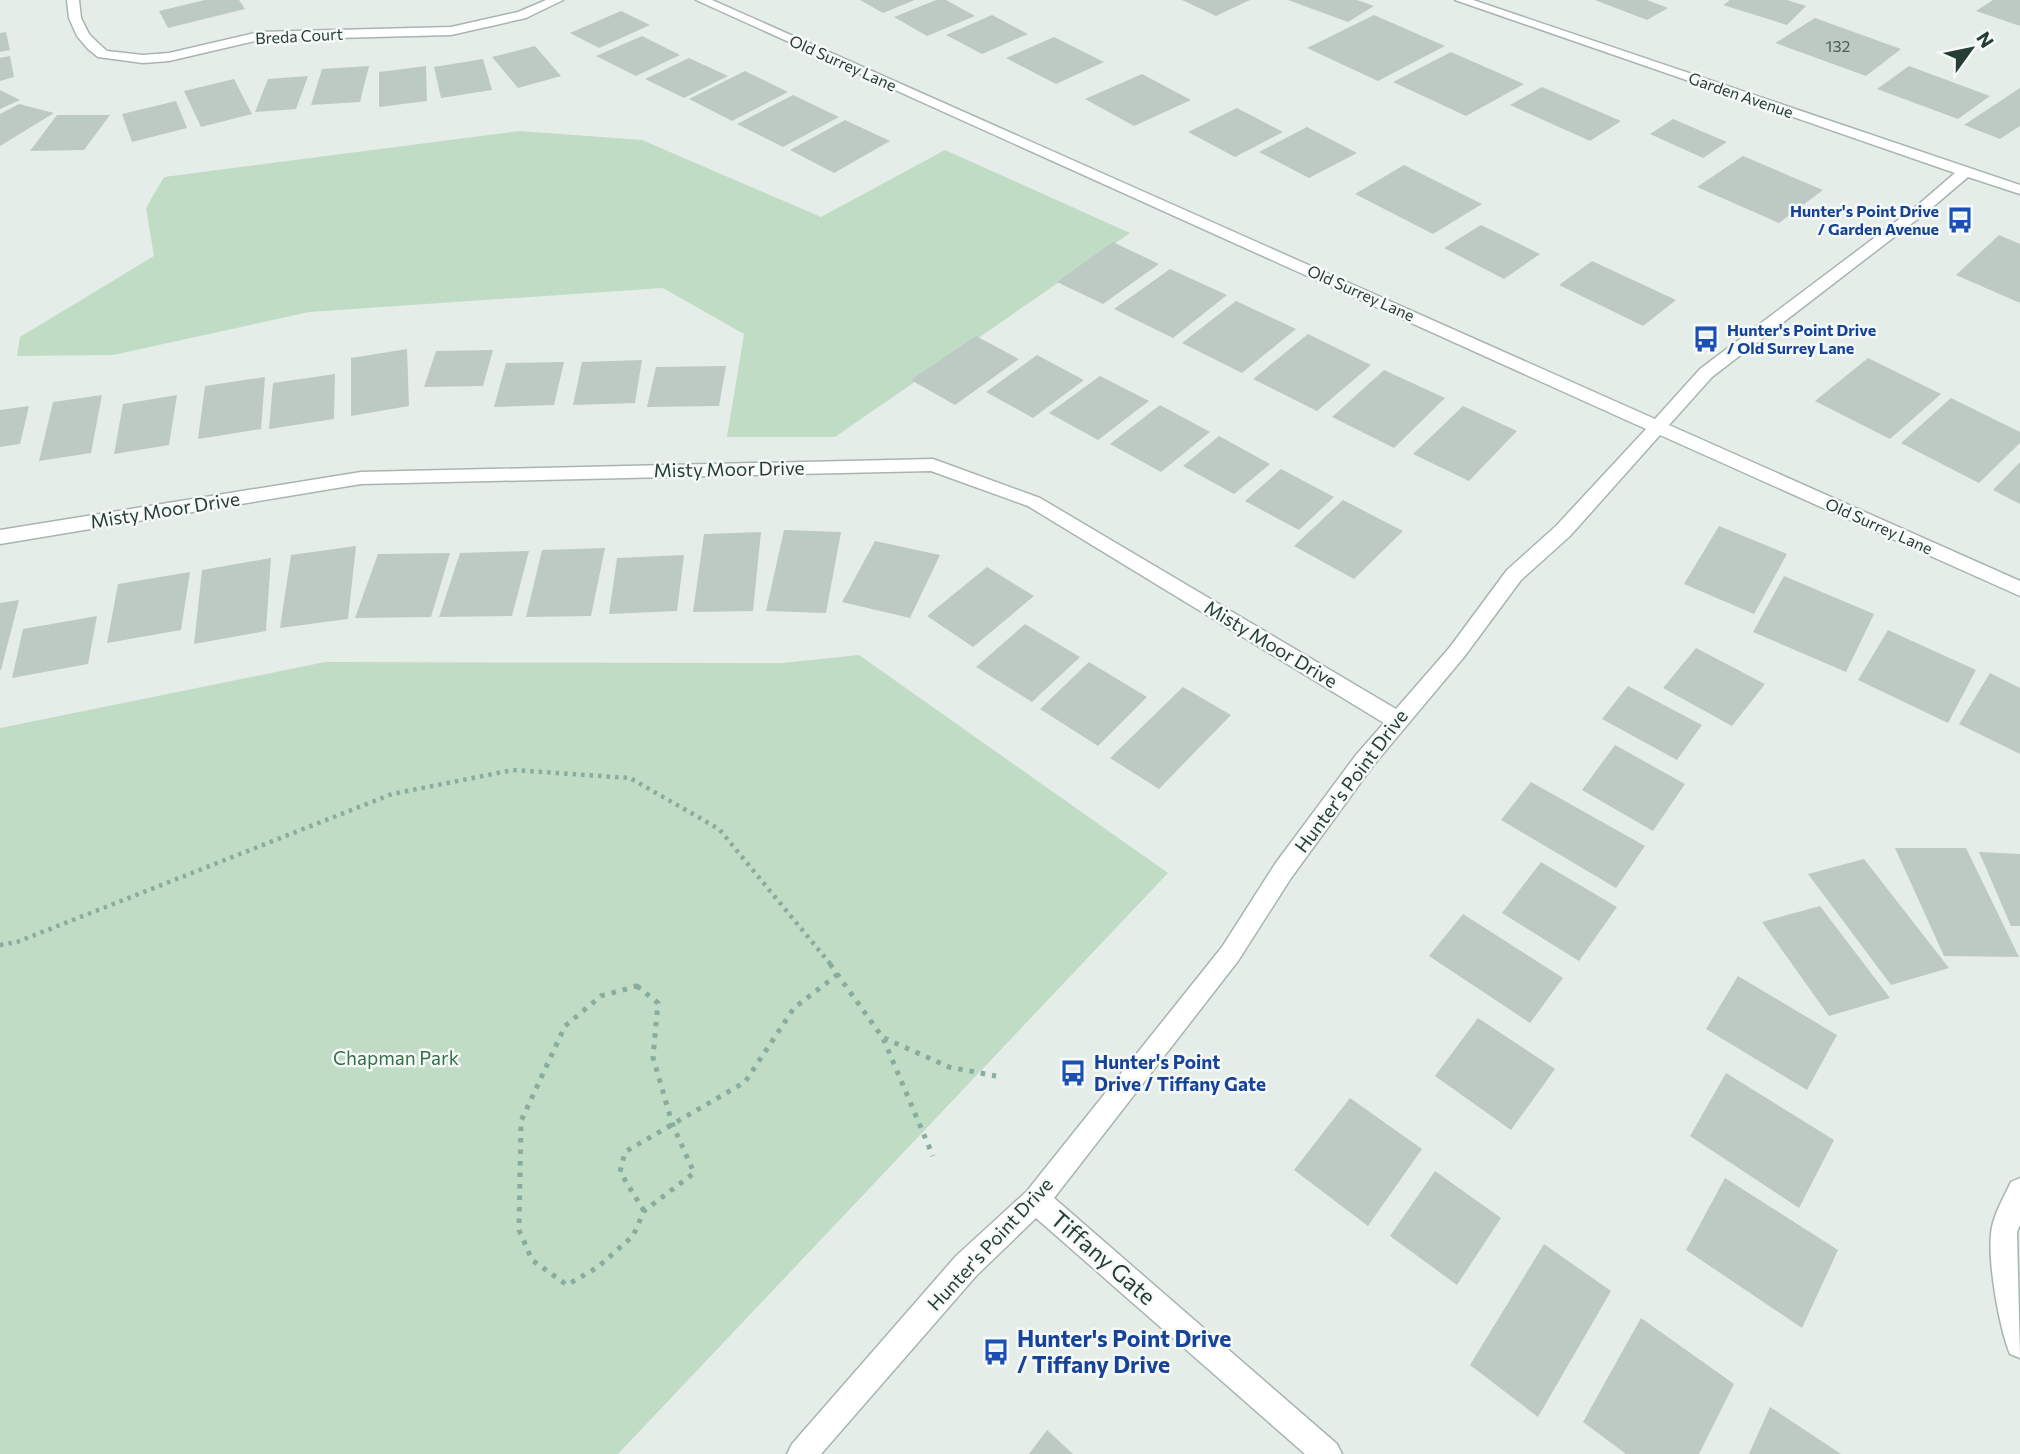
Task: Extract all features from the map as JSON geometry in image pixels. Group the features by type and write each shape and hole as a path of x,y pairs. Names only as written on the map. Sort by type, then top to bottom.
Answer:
{"street":[{"name":"Breda Court","path":"73,0 75,18 83,36 93,46 103,54 143,59 169,57 259,36 451,31 522,15 557,0"},
{"name":"Old Surrey Lane","path":"702,0 2020,589"},
{"name":"Garden Avenue","path":"1461,0 2020,190"},
{"name":"Hunter's Point Drive","path":"802,1454 966,1266 1036,1200 1230,954 1283,870 1397,719 1457,652 1514,575 1563,531 1706,373 1902,225 1965,172"},
{"name":"Misty Moor Drive","path":"0,537 361,478 933,465 1034,502 1397,719"},
{"path":"2020,1191 2004,1232 2009,1290 2020,1344"},
{"name":"Tiffany Gate","path":"1036,1200 1327,1454"}],"path":[{"path":"0,945 17,942 392,794 513,770 630,778 719,829 838,974 883,1038 933,1156"},
{"path":"644,1211 620,1172 625,1152 746,1082 794,1008 838,974"},
{"path":"637,986 658,1003 653,1057 672,1123 694,1173 644,1211 633,1236 598,1266 567,1285 531,1260 519,1230 521,1121 565,1026 601,996 637,986"},
{"path":"883,1038 949,1067 996,1076"}],"green space":[{"path":"520,131 642,140 821,217 945,150 1130,233 835,437 727,437 744,334 663,288 309,312 113,355 17,356 20,337 154,256 146,208 164,177"},
{"name":"Chapman Park","path":"859,655 1168,873 618,1454 0,1454 0,728 325,662 782,663"}],"building":[{"path":"205,0 239,0 245,9 168,28 159,11"},
{"path":"860,0 915,0 883,13"},
{"path":"936,0 946,0 975,16 927,36 894,17"},
{"path":"1182,0 1250,0 1216,16"},
{"path":"1288,0 1357,0 1374,6 1348,22"},
{"path":"1595,0 1647,0 1668,8 1647,20"},
{"path":"1730,0 1787,0 1806,6 1787,25 1723,5"},
{"path":"1993,0 2020,0 2020,26 1976,11"},
{"path":"621,11 650,25 599,48 570,33"},
{"path":"992,15 1028,34 982,54 946,35"},
{"path":"1374,15 1445,46 1378,81 1307,48"},
{"path":"1815,18 1901,49 1866,76 1775,43"},
{"path":"6,32 10,50 0,52 0,33"},
{"path":"642,36 680,55 636,76 596,56"},
{"path":"1054,37 1104,62 1056,84 1006,58"},
{"path":"535,46 561,76 518,88 492,57"},
{"path":"1451,52 1524,84 1466,116 1393,82"},
{"path":"10,56 14,77 0,81 0,58"},
{"path":"689,58 728,76 684,98 645,79"},
{"path":"483,59 492,90 441,98 434,67"},
{"path":"369,66 360,102 311,105 322,69"},
{"path":"426,66 427,101 379,107 379,72"},
{"path":"1909,66 1990,96 1958,119 1877,89"},
{"path":"745,71 788,92 732,121 689,99"},
{"path":"1142,74 1191,100 1134,126 1085,99"},
{"path":"308,76 296,109 255,112 268,79"},
{"path":"234,79 252,114 201,127 184,91"},
{"path":"1542,87 1621,121 1590,141 1510,105"},
{"path":"2020,88 2020,126 2000,139 1964,125"},
{"path":"0,90 20,100 0,109"},
{"path":"793,95 839,117 783,147 737,124"},
{"path":"176,101 187,128 132,142 122,114"},
{"path":"19,104 54,113 0,146 0,114"},
{"path":"1237,108 1283,132 1235,157 1188,132"},
{"path":"57,115 110,115 84,150 30,151"},
{"path":"1673,119 1727,142 1703,158 1650,134"},
{"path":"845,120 890,141 834,173 790,150"},
{"path":"1307,127 1357,153 1309,178 1259,152"},
{"path":"1743,156 1823,190 1779,223 1697,187"},
{"path":"1404,165 1482,204 1433,234 1355,194"},
{"path":"1481,225 1540,254 1504,279 1444,248"},
{"path":"1999,235 2020,244 2020,303 1956,275"},
{"path":"1113,242 1159,264 1103,304 1057,282"},
{"path":"1592,261 1676,300 1643,326 1559,285"},
{"path":"1170,269 1227,295 1173,338 1114,309"},
{"path":"1236,301 1296,329 1242,373 1182,343"},
{"path":"1308,334 1371,365 1317,411 1253,379"},
{"path":"976,336 1019,359 955,405 911,380"},
{"path":"407,349 409,406 351,416 351,358"},
{"path":"493,350 483,386 424,387 436,351"},
{"path":"1037,355 1084,380 1033,418 986,392"},
{"path":"1868,358 1941,394 1890,439 1815,401"},
{"path":"642,360 635,403 573,405 582,362"},
{"path":"564,362 554,405 494,407 506,363"},
{"path":"726,366 719,406 647,407 656,367"},
{"path":"1384,370 1445,398 1394,448 1332,417"},
{"path":"335,374 334,419 269,429 273,383"},
{"path":"1100,376 1149,401 1098,440 1049,413"},
{"path":"265,377 261,429 198,439 205,386"},
{"path":"102,395 91,453 39,461 53,402"},
{"path":"177,395 169,445 114,454 123,404"},
{"path":"1951,398 2020,432 2020,443 1979,483 1901,443"},
{"path":"1160,405 1210,432 1161,472 1110,444"},
{"path":"29,406 20,444 0,447 0,410"},
{"path":"1463,406 1517,431 1469,481 1413,454"},
{"path":"1219,436 1270,464 1234,494 1183,466"},
{"path":"2020,462 2020,504 1993,490"},
{"path":"1281,469 1334,497 1299,530 1245,501"},
{"path":"1343,500 1403,531 1354,579 1294,546"},
{"path":"1719,526 1787,554 1754,614 1684,584"},
{"path":"784,530 841,532 826,613 766,611"},
{"path":"761,532 753,611 693,612 704,534"},
{"path":"875,541 940,555 910,618 842,602"},
{"path":"356,546 348,619 280,628 291,555"},
{"path":"605,548 591,616 526,617 542,550"},
{"path":"529,551 512,616 439,617 460,553"},
{"path":"450,553 431,617 355,618 378,554"},
{"path":"684,555 677,611 609,614 617,558"},
{"path":"271,558 266,631 194,644 202,570"},
{"path":"987,567 1034,596 973,647 927,616"},
{"path":"190,572 181,630 107,643 118,584"},
{"path":"1784,576 1874,614 1846,672 1753,632"},
{"path":"19,600 1,670 0,670 0,603"},
{"path":"97,616 88,664 12,678 23,629"},
{"path":"1025,624 1080,657 1032,702 976,667"},
{"path":"1888,630 1976,670 1948,723 1858,680"},
{"path":"1696,648 1765,684 1732,726 1663,688"},
{"path":"1089,662 1147,697 1098,746 1040,709"},
{"path":"1990,673 2020,688 2020,754 1959,724"},
{"path":"1628,686 1702,725 1677,760 1602,719"},
{"path":"1183,687 1231,715 1159,789 1110,758"},
{"path":"1615,745 1685,784 1653,831 1582,790"},
{"path":"1531,782 1645,846 1616,888 1501,820"},
{"path":"1895,848 1966,848 2019,957 1944,956"},
{"path":"1979,852 2020,854 2020,926 2011,926"},
{"path":"1864,859 1949,968 1891,985 1808,874"},
{"path":"1541,862 1617,907 1579,961 1502,913"},
{"path":"1820,906 1890,998 1829,1016 1762,922"},
{"path":"1463,914 1563,978 1530,1023 1429,956"},
{"path":"1738,976 1837,1035 1807,1090 1706,1029"},
{"path":"1478,1018 1555,1069 1511,1130 1435,1076"},
{"path":"1726,1073 1834,1140 1799,1208 1690,1136"},
{"path":"1350,1098 1422,1149 1368,1226 1294,1170"},
{"path":"1435,1171 1501,1218 1457,1285 1390,1236"},
{"path":"1725,1178 1838,1250 1802,1328 1686,1250"},
{"path":"1544,1244 1611,1291 1538,1417 1470,1365"},
{"path":"1641,1318 1734,1384 1699,1454 1626,1454 1583,1422"},
{"path":"1770,1407 1841,1454 1749,1454"},
{"path":"1047,1430 1073,1454 1029,1454"}],"place":[{"name":"Hunter's Point Drive / Garden Avenue","path":"1960,220"},
{"name":"Hunter's Point Drive / Old Surrey Lane","path":"1706,339"},
{"name":"Hunter's Point Drive / Tiffany Gate","path":"1073,1073"},
{"name":"Hunter's Point Drive / Tiffany Drive","path":"996,1352"}]}
